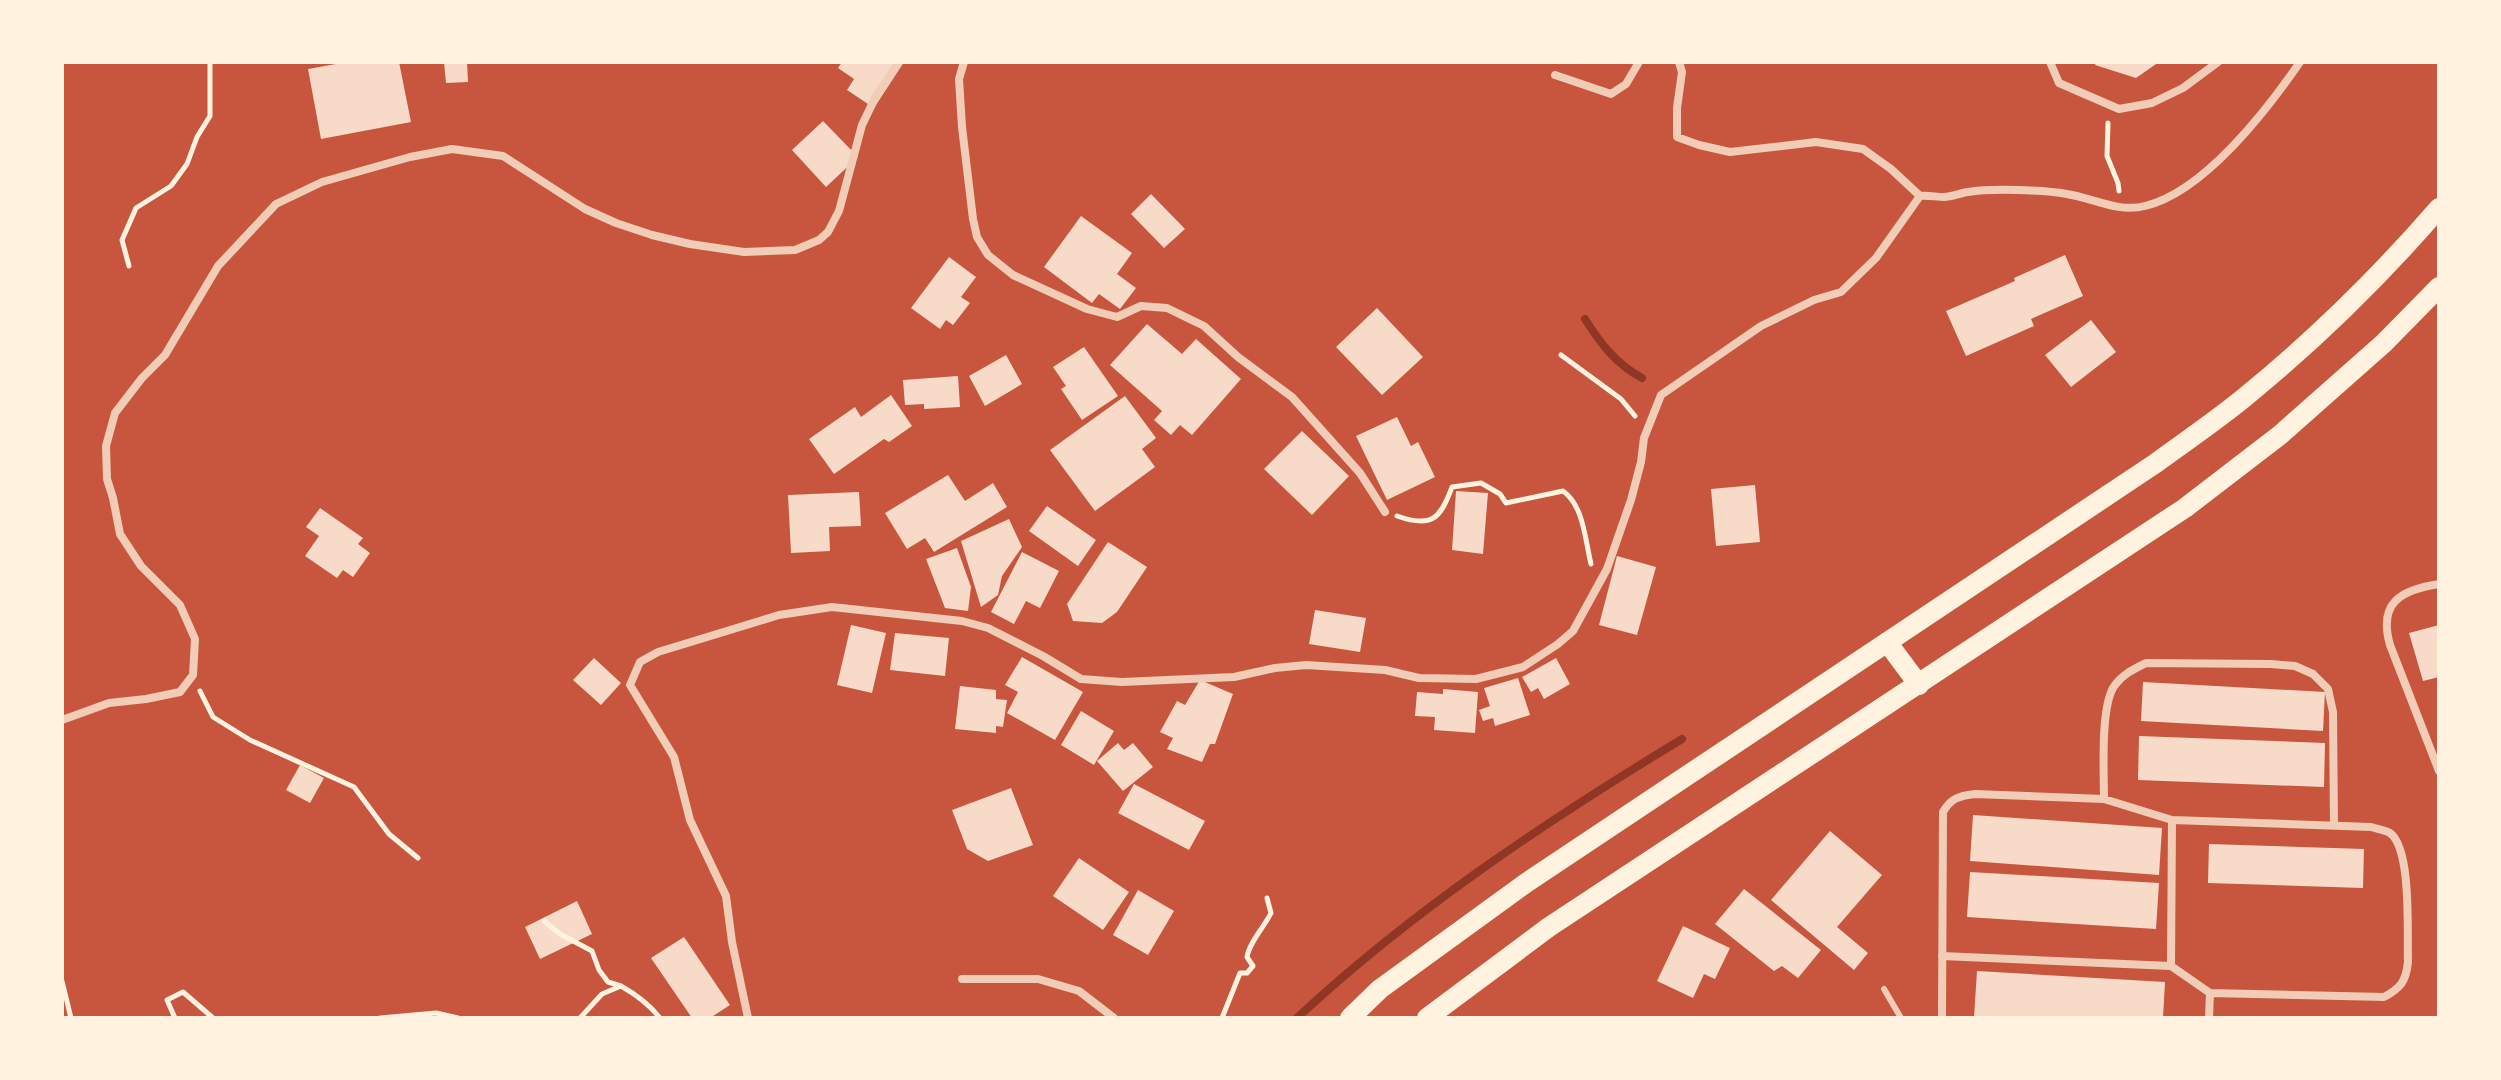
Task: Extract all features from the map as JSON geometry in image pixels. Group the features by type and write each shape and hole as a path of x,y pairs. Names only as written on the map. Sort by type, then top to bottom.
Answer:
{"main road":[{"path":"1350,1018 1380,989 1526,883 2156,463 2245,397 2338,316 2439,208"},
{"path":"1427,1018 1549,927 1919,685 2209,490 2280,435 2361,364 2439,287"},
{"path":"1887,642 1919,685"}],"street":[{"path":"62,720 109,703 180,692 193,675 195,639 180,605 141,566 120,534 107,479 106,446 115,413 142,378 165,355 218,266 276,204 322,182 410,157 452,149 503,156 585,209 652,235 744,252 795,250 819,240 828,232 839,211 862,125 876,96 899,62"},
{"path":"964,62 959,79 973,219 977,237 988,255 1013,275 1087,309 1117,317 1141,306 1167,308 1204,326 1238,357 1292,397 1360,473 1385,512"},
{"path":"1555,75 1611,94 1626,84 1639,62"},
{"path":"1679,62 1682,72 1677,137 1699,145 1730,152 1816,142 1863,149 1920,196 1944,197 2000,191 2066,193 2120,207 2145,207 2199,179 2242,135 2300,62"},
{"path":"2050,62 2059,83 2119,109 2152,103 2183,88 2218,62"},
{"path":"748,1018 726,896 690,820 674,757 630,685 640,662 658,652 714,634 795,611 832,607 962,621 988,628 1081,679 1122,682 1234,677 1306,665 1385,670 1419,678 1476,679 1523,667 1573,631 1611,557 1631,500 1644,438 1661,395 1761,326 1814,300 1841,292 1876,258 1920,196"},
{"path":"2438,767 2390,645 2386,617 2402,594 2439,584"},
{"path":"2104,799 2106,707 2113,687 2128,671 2146,663 2295,666 2313,674 2328,689 2333,712 2334,825"},
{"path":"1942,956 2171,966 2210,993 2384,997 2398,990 2406,978 2405,863 2400,846 2389,832 2371,827 2172,820 2104,799 1958,796 1948,803 1941,825 1942,1018"},
{"path":"2171,966 2172,820"},
{"path":"962,979 1038,979 1079,991 1114,1018"},
{"path":"2209,1018 2210,993"}],"lane":[{"path":"1884,989 1901,1018"}],"path":[{"path":"129,266 122,240 136,208 171,186 187,164 197,137 210,116 210,62"},
{"path":"2108,105 2107,156 2118,183 2120,207"},
{"path":"1561,355 1621,399 1646,429 1644,438"},
{"path":"1385,512 1415,523 1427,523 1439,514 1452,487 1481,483 1500,494 1506,503 1563,491 1573,498 1581,519 1593,576"},
{"path":"193,675 213,717 250,740 354,787 389,834 418,858"},
{"path":"1222,1018 1240,973 1252,969 1247,957 1248,947 1263,930 1271,913 1267,898"},
{"path":"544,921 560,934 592,951 599,970 608,982 636,994 660,1018"},
{"path":"62,981 71,1018"},
{"path":"580,1018 602,994 621,986"},
{"path":"175,1018 167,1000 183,992 213,1018"},
{"path":"380,1018 436,1013 458,1018"}],"building":[{"path":"347,62 399,62 411,122 321,139 308,69"},
{"path":"444,62 467,62 468,82 446,83"},
{"path":"842,62 904,62 874,108 847,90 854,79 838,68"},
{"path":"2097,62 2159,62 2136,78 2095,65"},
{"path":"823,121 858,157 826,187 792,150"},
{"path":"1151,194 1185,229 1164,248 1131,214"},
{"path":"1081,216 1132,253 1117,274 1136,288 1120,309 1099,294 1092,303 1044,267"},
{"path":"2065,255 2083,296 2031,319 2034,326 1966,356 1946,311"},
{"path":"949,257 976,277 961,297 970,303 953,325 946,320 940,329 911,308"},
{"path":"1377,308 1423,357 1382,395 1336,347"},
{"path":"2091,320 2116,352 2071,387 2045,355"},
{"path":"1147,324 1182,354 1196,339 1241,379 1192,435 1180,425 1171,435 1154,420 1162,411 1110,365"},
{"path":"1084,347 1118,396 1082,420 1061,389 1066,386 1053,367"},
{"path":"1006,355 1022,384 985,406 969,376"},
{"path":"958,376 960,407 924,409 924,404 905,405 903,380"},
{"path":"891,395 912,426 889,442 884,439 834,474 809,439 855,407 861,417"},
{"path":"1125,396 1156,438 1142,449 1155,467 1095,511 1050,450"},
{"path":"1397,417 1411,446 1418,442 1435,477 1387,500 1356,436"},
{"path":"1302,431 1349,476 1312,515 1264,469"},
{"path":"948,475 965,501 993,483 1007,507 934,552 925,538 907,549 885,513"},
{"path":"1755,485 1760,542 1716,546 1711,489"},
{"path":"1456,491 1488,493 1483,554 1452,550"},
{"path":"859,492 861,526 829,527 830,551 791,553 788,495"},
{"path":"1047,506 1096,540 1078,566 1029,531"},
{"path":"320,508 363,538 358,544 370,553 353,577 343,570 337,578 305,556 319,536 306,527"},
{"path":"1009,519 1022,547 1002,576 998,595 981,607 961,541"},
{"path":"1108,542 1147,567 1117,612 1102,623 1073,621 1067,604"},
{"path":"957,548 971,587 968,611 945,608 926,559"},
{"path":"1022,552 1059,571 1040,608 1026,601 1014,624 991,612"},
{"path":"1617,556 1656,567 1637,635 1599,625"},
{"path":"1315,610 1366,618 1360,652 1309,644"},
{"path":"851,625 886,633 872,693 837,685"},
{"path":"2439,625 2439,677 2423,681 2409,633"},
{"path":"895,633 949,638 945,676 890,670"},
{"path":"1022,657 1083,692 1055,740 1007,713 1018,692 1005,685"},
{"path":"594,658 621,683 601,705 573,680"},
{"path":"1556,658 1570,684 1544,699 1538,688 1531,692 1522,677"},
{"path":"1518,678 1530,715 1495,726 1493,718 1483,721 1479,710 1490,706 1484,688"},
{"path":"1200,680 1233,694 1215,744 1210,744 1202,762 1167,749 1173,738 1160,732 1177,701 1185,705"},
{"path":"2143,682 2325,692 2323,731 2141,721"},
{"path":"960,686 996,690 996,699 1007,700 1003,727 996,726 996,733 955,729"},
{"path":"1443,689 1478,692 1475,733 1434,730 1435,717 1415,716 1417,692 1443,694"},
{"path":"1081,711 1114,731 1094,765 1061,745"},
{"path":"2139,736 2325,743 2324,787 2138,780"},
{"path":"1118,743 1124,750 1133,743 1153,767 1123,791 1097,761"},
{"path":"300,765 324,778 310,803 286,790"},
{"path":"1134,784 1205,821 1189,850 1118,813"},
{"path":"1011,788 1033,845 988,861 967,849 952,810"},
{"path":"1973,815 2162,828 2159,875 1970,861"},
{"path":"1830,831 1882,875 1837,927 1868,953 1854,970 1771,900"},
{"path":"2209,844 2364,849 2363,888 2208,883"},
{"path":"1079,858 1129,892 1103,930 1053,896"},
{"path":"1970,872 2159,883 2156,929 1967,917"},
{"path":"1744,889 1821,950 1798,978 1782,966 1774,971 1715,924"},
{"path":"1138,890 1174,911 1148,955 1113,935"},
{"path":"577,901 592,934 540,959 525,927"},
{"path":"1683,926 1730,948 1715,979 1704,974 1693,998 1657,981"},
{"path":"684,937 730,1005 710,1018 692,1018 651,958"},
{"path":"1977,971 2165,982 2163,1018 1974,1017"}],"waterway":[{"path":"1585,319 1609,352 1642,378"},
{"path":"1297,1018 1388,940 1483,868 1682,739"}]}
